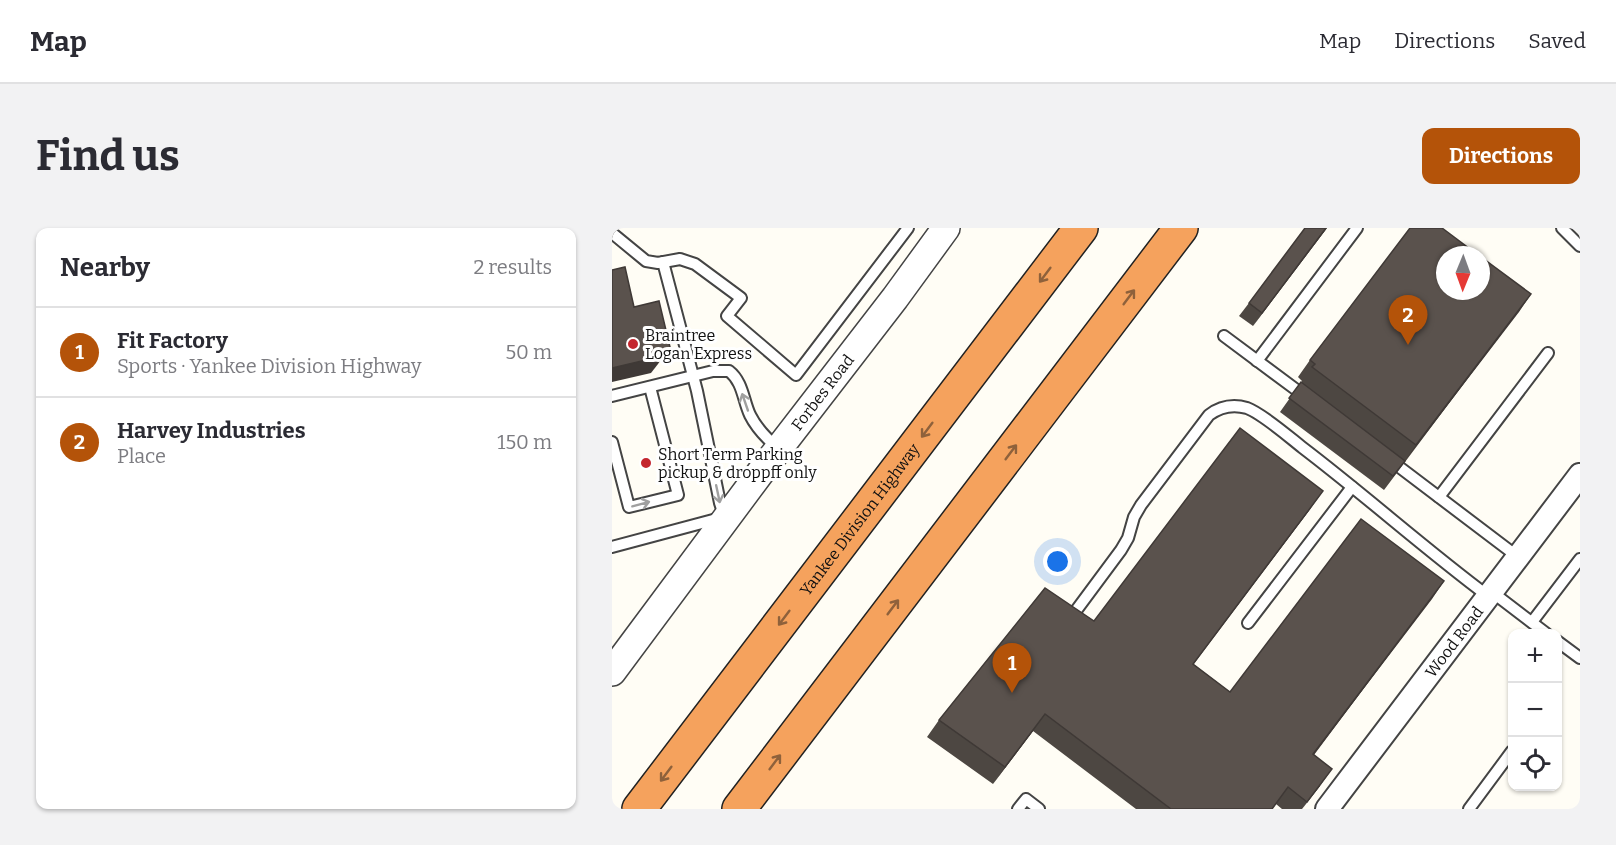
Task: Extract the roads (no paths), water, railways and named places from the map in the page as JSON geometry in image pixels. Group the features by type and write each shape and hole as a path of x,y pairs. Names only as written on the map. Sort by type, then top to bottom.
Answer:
{"highway":[{"name":"Yankee Division Highway","path":"639,809 1081,228"},
{"path":"739,809 1181,228"}],"street":[{"name":"Forbes Road","path":"612,672 946,228"},
{"name":"Wood Road","path":"1328,809 1580,475"}],"lane":[{"path":"612,233 642,259 652,263 680,259 695,264 741,298 727,316 796,375 908,228"},
{"path":"1257,361 1358,228"},
{"path":"1562,228 1580,246"},
{"path":"612,547 728,516 720,503 693,376 663,262"},
{"path":"1224,336 1315,404"},
{"path":"1439,497 1548,353"},
{"path":"612,396 693,376 722,370 729,371 740,386 749,414 763,434 779,449"},
{"path":"612,442 629,507 678,495 650,387"},
{"path":"1072,616 1126,542 1134,517 1141,505 1209,415 1220,408 1235,406 1253,411 1352,487 1459,574 1542,629"},
{"path":"1381,454 1518,557"},
{"path":"1248,623 1352,487"},
{"path":"1532,622 1580,559"},
{"path":"1562,645 1580,658"},
{"path":"1469,809 1508,756"},
{"path":"1018,809 1026,799 1039,809"}],"place":[{"name":"Braintree Logan Express","path":"633,344"},
{"name":"Harvey Industries","path":"1408,345"},
{"name":"Short Term Parking pickup & droppff only","path":"646,463"},
{"name":"Fit Factory","path":"1012,693"}]}
